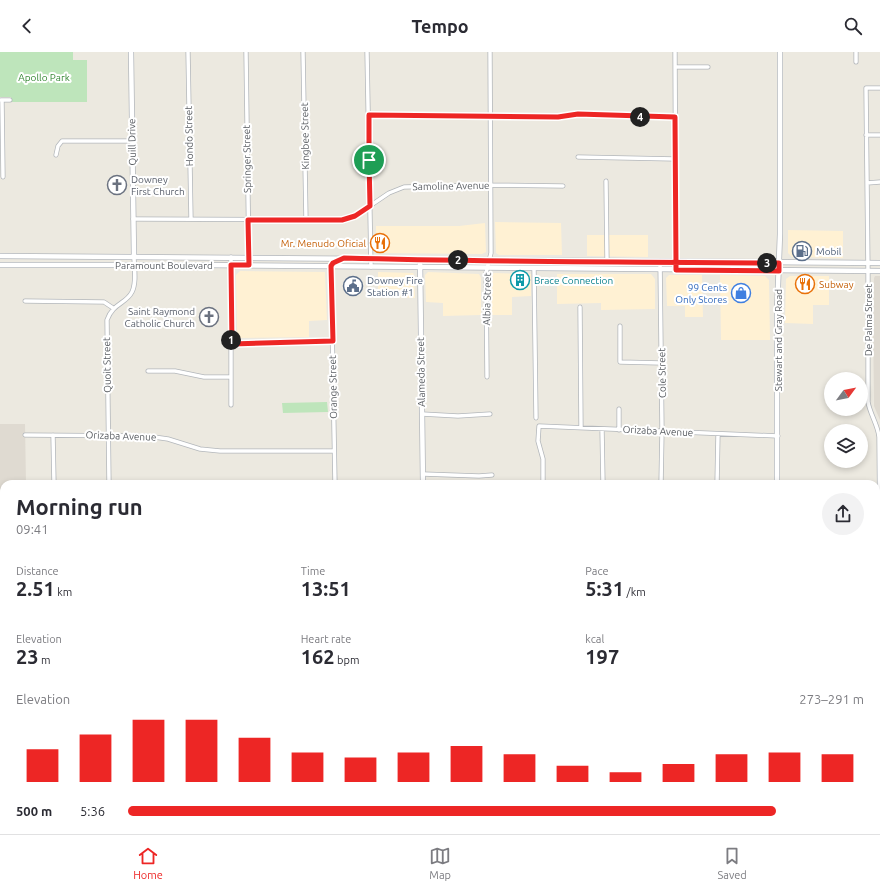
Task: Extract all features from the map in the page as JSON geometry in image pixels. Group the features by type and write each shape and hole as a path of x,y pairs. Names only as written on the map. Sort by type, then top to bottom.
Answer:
{"main road":[{"name":"Quill Drive","path":"131,52 134,256"},
{"name":"Stewart and Gray Road","path":"777,480 777,311 779,271 780,52"},
{"name":"Paramount Boulevard","path":"0,256 880,263"},
{"path":"331,267 333,263 344,258"},
{"name":"Alameda Street","path":"420,260 423,480"},
{"name":"Paramount Boulevard","path":"0,265 249,265 534,269 880,271"}],"street":[{"name":"Hondo Street","path":"188,52 191,219"},
{"name":"Springer Street","path":"246,52 249,265"},
{"name":"Kingbee Street","path":"303,52 306,220"},
{"path":"368,52 371,267"},
{"name":"Albia Street","path":"487,377 486,273 491,253 490,52"},
{"path":"675,52 676,270"},
{"path":"856,52 856,62"},
{"path":"675,67 708,67"},
{"name":"De Palma Street","path":"879,480 878,432 870,412 868,402 866,88 880,88"},
{"path":"3,177 1,100 10,100"},
{"path":"369,115 558,117 578,114 675,117"},
{"path":"866,135 880,135"},
{"path":"56,155 58,146 62,141 132,141"},
{"path":"578,158 675,159"},
{"path":"606,181 607,261"},
{"path":"867,183 880,182"},
{"name":"Samoline Avenue","path":"133,219 346,219 355,216 393,191 404,187 490,185 563,186"},
{"path":"25,301 104,302 113,308 127,298 132,291 134,283 134,256"},
{"path":"231,257 231,405"},
{"name":"Cole Street","path":"660,262 661,480"},
{"name":"Orange Street","path":"331,267 335,480"},
{"path":"534,269 536,418"},
{"path":"580,307 581,428"},
{"name":"Quoit Street","path":"109,480 107,325 113,308"},
{"path":"620,326 620,362 661,363"},
{"path":"232,344 333,341"},
{"path":"148,371 174,371 204,377 230,377"},
{"path":"619,409 619,430"},
{"path":"422,414 458,416 490,414"},
{"name":"Orizaba Avenue","path":"543,480 543,459 538,440 539,426 778,436"},
{"path":"602,429 603,480"},
{"path":"717,480 718,434"},
{"name":"Orizaba Avenue","path":"25,435 154,436 200,449 250,451 334,451"},
{"path":"53,435 54,480"},
{"path":"423,474 492,475"},
{"name":"De Palma Street","path":"880,522 880,550"}],"shaded area":[{"path":"495,222 561,223 562,255 499,255 496,253"},
{"path":"485,223 486,252 482,254 380,253 376,250 376,226 459,226"},
{"path":"788,230 843,231 843,258 792,257 788,253"},
{"path":"587,235 648,235 648,257 587,256"},
{"path":"240,271 325,272 327,320 309,321 309,337 238,338 236,275"},
{"path":"378,272 413,273 415,298 378,297"},
{"path":"428,272 479,274 481,278 481,315 443,316 443,303 426,302 425,275"},
{"path":"494,273 531,274 531,296 512,297 512,315 492,315 491,275"},
{"path":"557,274 651,274 655,279 655,309 601,310 601,303 557,304"},
{"path":"669,275 702,275 703,317 685,317 685,306 667,306 666,278"},
{"path":"720,275 765,276 769,280 770,340 721,340"},
{"path":"790,276 829,276 829,305 813,305 813,324 785,323 786,279"},
{"path":"875,276 880,276 880,420 874,406 873,322"},
{"path":"0,424 25,424 26,480 0,480"}],"green space":[{"name":"Apollo Park","path":"0,52 73,52 73,60 87,60 87,102 11,102 11,97 0,97"},
{"path":"327,402 328,412 283,413 282,403"}],"place":[{"name":"Downey First Church","path":"117,185"},
{"name":"Mr. Menudo Oficial","path":"380,243"},
{"name":"Mobil","path":"802,251"},
{"name":"Brace Connection","path":"520,280"},
{"name":"Subway","path":"805,284"},
{"name":"Downey Fire Station #1","path":"353,286"},
{"name":"99 Cents Only Stores","path":"741,293"},
{"name":"Saint Raymond Catholic Church","path":"209,317"}],"route":[{"path":"369,160 369,115 558,117 578,114 675,117 676,198 676,262 676,270 779,271 779,263 732,262 676,262 660,262 635,261 517,261 344,258 333,263 331,266 333,341 232,344 231,265 249,265 248,220 337,221 351,218 370,206 369,160"}]}
